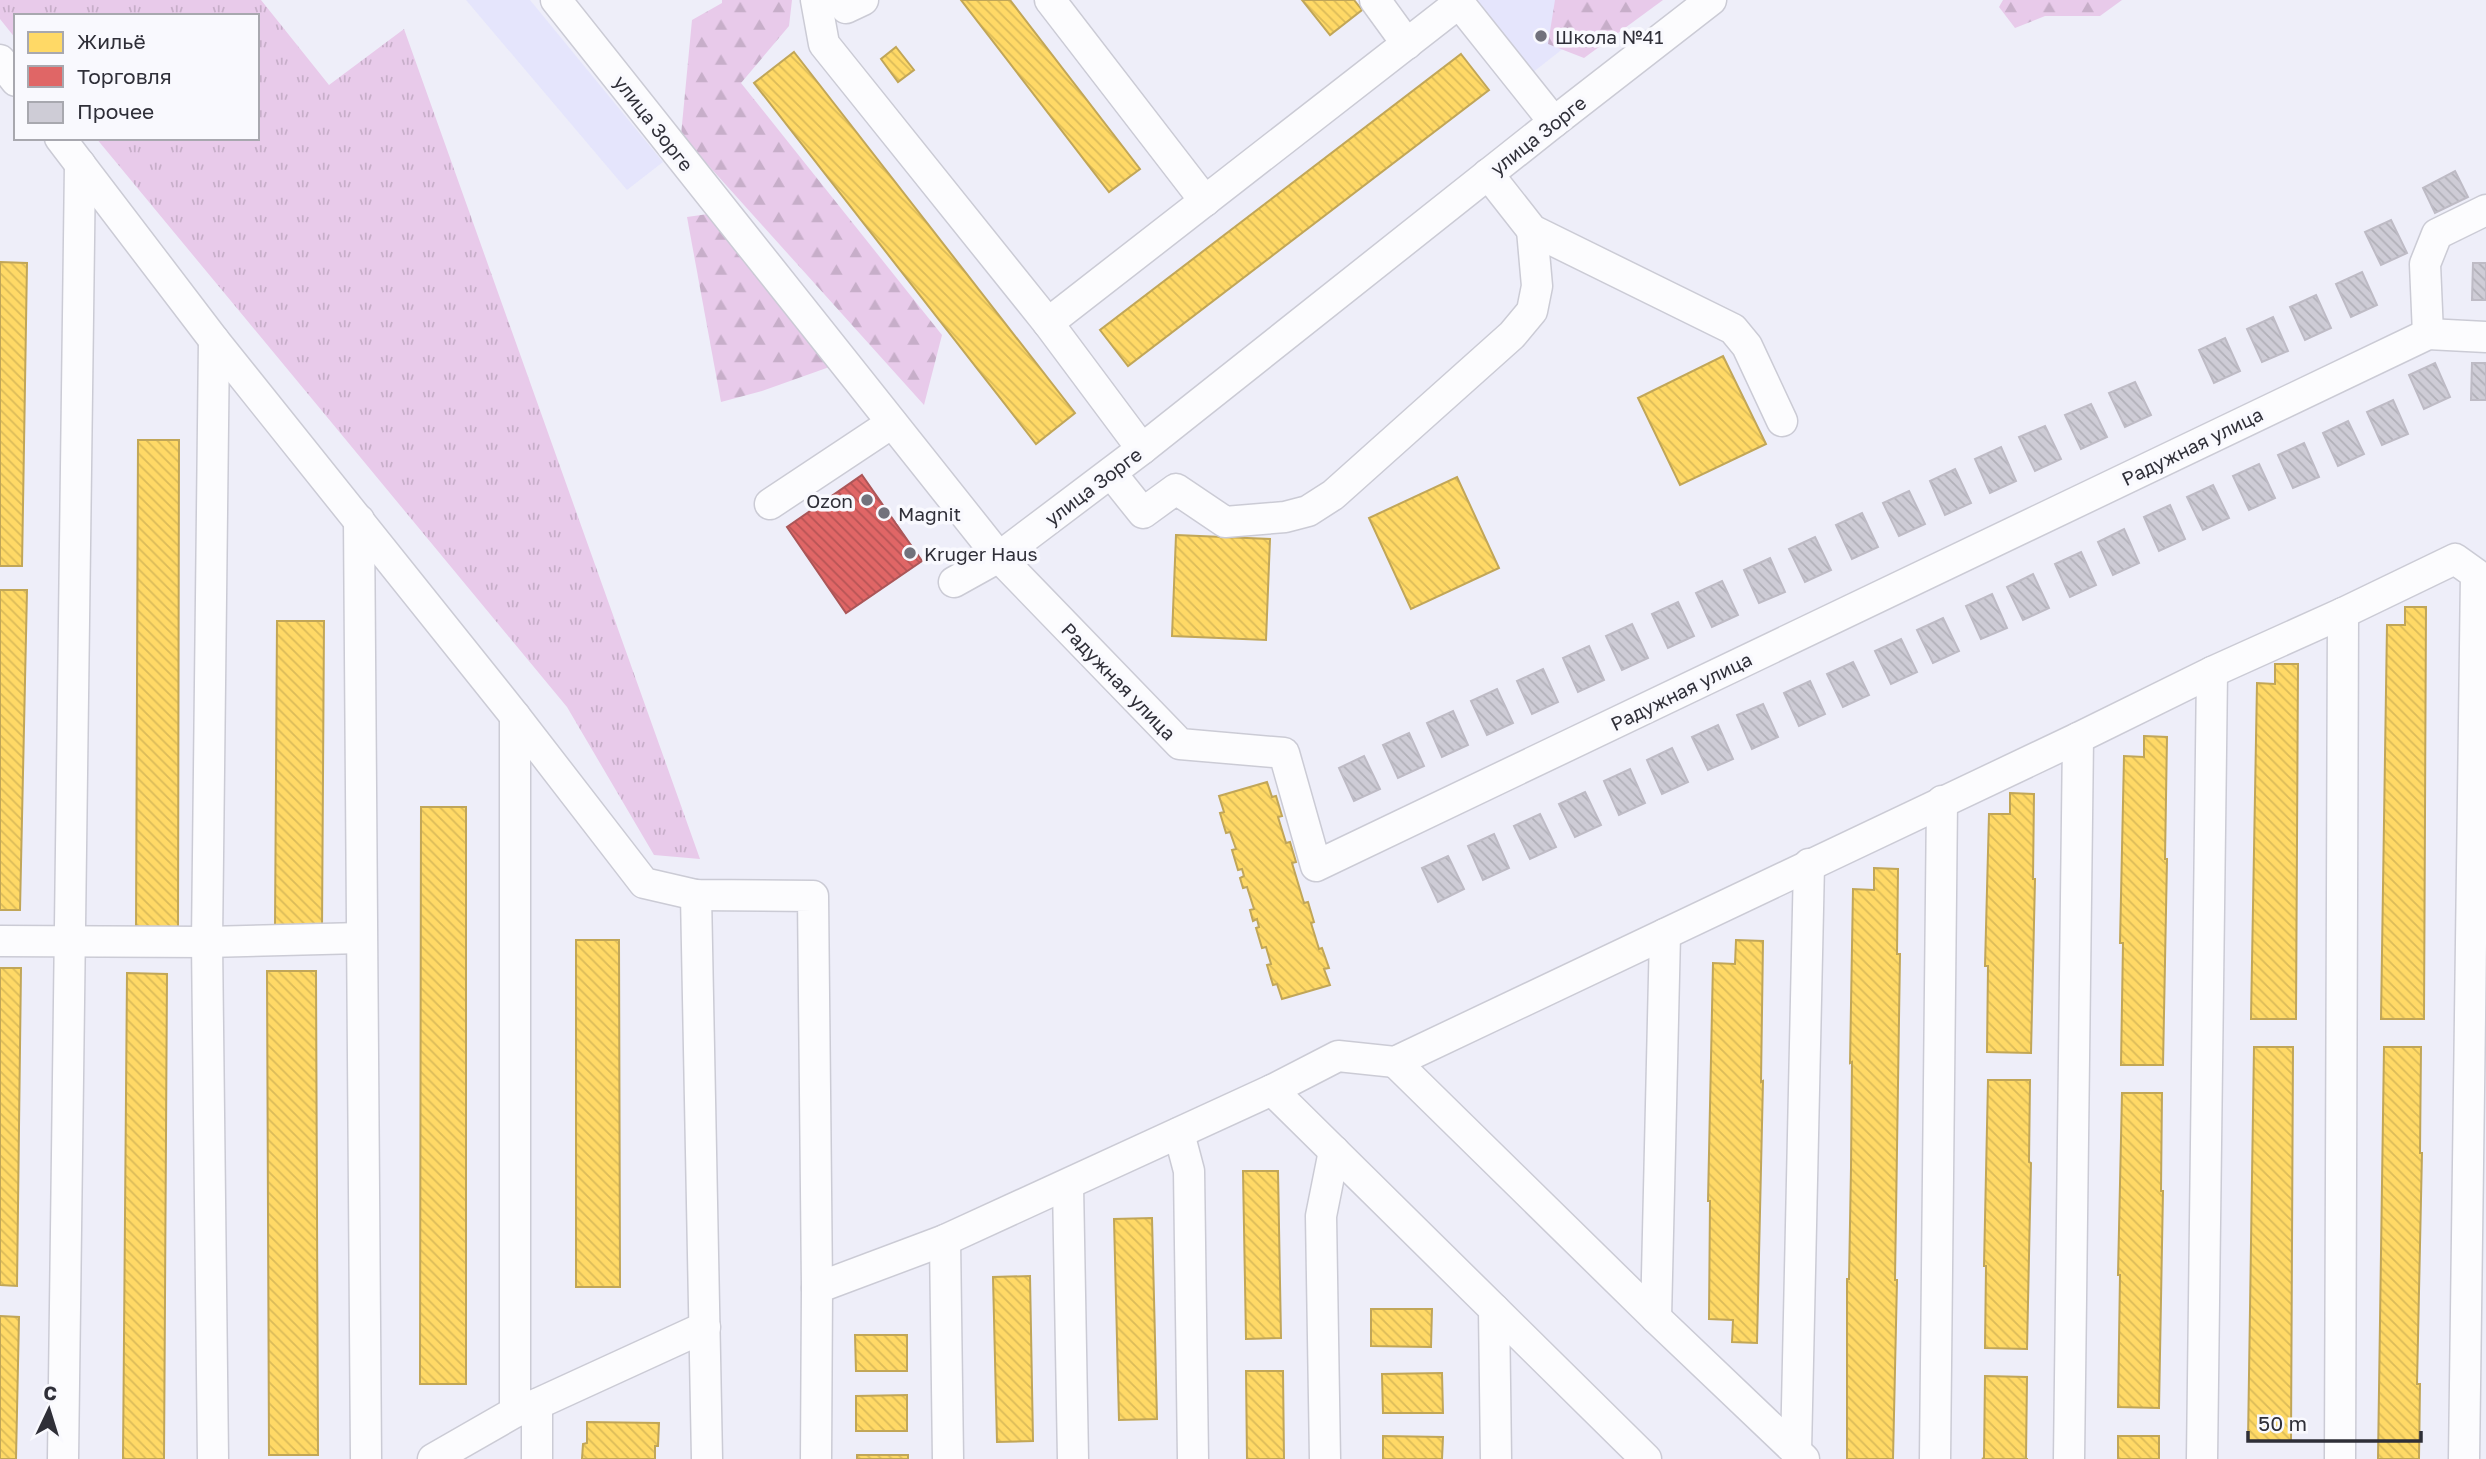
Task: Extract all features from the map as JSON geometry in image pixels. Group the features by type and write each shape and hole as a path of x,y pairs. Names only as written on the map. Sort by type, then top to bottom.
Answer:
{"street":[{"name":"улица Зорге","path":"556,0 999,556 1142,449 1711,0"},
{"path":"816,0 824,44 1048,323 1142,449"},
{"path":"841,0 846,8 863,0"},
{"path":"1051,0 1205,201"},
{"path":"1375,0 1407,44"},
{"path":"1048,323 1459,3 1554,122"},
{"path":"0,60 14,78"},
{"path":"62,140 214,340 515,716 644,883 696,895 813,896 816,1459"},
{"path":"63,1459 80,164"},
{"path":"1488,174 1532,230 1733,329 1747,346 1782,421"},
{"path":"2428,334 2426,264 2437,233 2486,210"},
{"path":"1111,472 1143,513 1176,489 1225,522 1285,517 1308,511 1333,495 1392,443 1512,335 1532,312 1537,286 1532,230"},
{"name":"Радужная улица","path":"999,556 1180,744 1284,753 1316,866 2428,334 2486,337"},
{"path":"214,340 207,942 214,1459"},
{"path":"770,504 892,423"},
{"path":"359,520 360,938 366,1459"},
{"path":"954,582 999,556"},
{"path":"817,1288 945,1240 1272,1090 1338,1056 1395,1062 2455,559 2476,574 2464,1459"},
{"path":"2340,1459 2343,613"},
{"path":"2202,1459 2212,672"},
{"path":"515,716 526,1408 537,1459"},
{"path":"2069,1459 2078,738"},
{"path":"1935,1459 1942,801"},
{"path":"1800,1455 1809,864"},
{"path":"696,895 707,1459"},
{"path":"1656,1318 1665,934"},
{"path":"0,941 207,942 360,938"},
{"path":"1395,1062 1800,1455"},
{"path":"1272,1090 1639,1456"},
{"path":"1179,1133 1189,1171 1193,1459"},
{"path":"1325,1459 1321,1216 1334,1151"},
{"path":"1068,1185 1073,1459"},
{"path":"945,1240 948,1459"},
{"path":"1494,1309 1496,1459"},
{"path":"433,1459 526,1408 705,1327"}],"shaded area":[{"path":"466,0 530,0 663,162 627,190"},
{"name":"Школа №41","path":"1474,0 1625,0 1532,73"}],"green space":[{"path":"0,0 261,0 329,85 404,29 700,859 654,855 567,707 98,140 259,140 259,14 14,14 14,36 0,19"},
{"path":"722,0 792,0 789,26 741,83 942,335 924,405 681,135 692,20 722,3"},
{"path":"1555,0 1663,0 1584,58 1548,44"},
{"path":"2003,0 2122,0 2100,16 2045,16 2015,28 1999,7"},
{"path":"729,211 835,365 762,391 721,402 687,217"}],"building: Жильё":[{"path":"961,0 1010,0 1140,169 1109,192"},
{"path":"1302,0 1354,0 1362,10 1330,35"},
{"path":"896,47 914,70 898,82 881,59"},
{"path":"794,52 1075,413 1036,444 754,83"},
{"path":"1461,54 1489,90 1128,366 1100,330"},
{"path":"0,262 27,263 22,566 0,566"},
{"path":"1723,356 1766,444 1680,485 1638,398"},
{"path":"138,440 179,440 178,931 136,931"},
{"path":"1457,477 1499,568 1411,609 1369,518"},
{"path":"1176,535 1270,539 1266,640 1172,636"},
{"path":"0,590 27,590 20,910 0,910"},
{"path":"2405,607 2426,607 2424,1019 2381,1019 2387,625 2405,625"},
{"path":"277,621 324,621 322,930 275,929"},
{"path":"2275,664 2298,664 2296,1019 2251,1019 2257,683 2275,684"},
{"path":"2144,736 2167,737 2163,1065 2121,1065 2123,943 2120,943 2124,756 2144,757"},
{"path":"1267,782 1272,797 1276,796 1282,816 1278,817 1286,843 1290,842 1296,862 1292,863 1304,903 1308,902 1319,949 1322,948 1329,968 1324,969 1330,985 1282,999 1277,984 1273,985 1267,965 1271,964 1266,947 1262,948 1256,928 1259,927 1257,919 1253,921 1250,910 1254,909 1247,887 1243,888 1240,878 1244,876 1242,869 1238,870 1232,850 1236,849 1230,832 1226,833 1220,813 1224,812 1219,796"},
{"path":"2010,793 2034,794 2031,1053 1987,1052 1988,966 1985,966 1989,814 2010,814"},
{"path":"421,807 466,807 466,1384 420,1384"},
{"path":"1874,868 1898,869 1897,954 1900,954 1893,1459 1847,1459 1853,889 1874,890"},
{"path":"576,940 619,940 620,1287 576,1287"},
{"path":"1736,940 1763,941 1757,1343 1732,1342 1733,1320 1709,1319 1708,1201 1713,963 1735,964"},
{"path":"0,968 21,968 17,1286 0,1285"},
{"path":"267,971 316,971 318,1455 269,1455"},
{"path":"127,973 167,974 164,1459 123,1459"},
{"path":"2254,1047 2293,1047 2291,1441 2248,1441"},
{"path":"2384,1047 2421,1047 2422,1153 2417,1384 2420,1384 2419,1459 2378,1459"},
{"path":"1988,1080 2030,1080 2027,1349 1985,1348"},
{"path":"2122,1093 2162,1093 2159,1408 2118,1407"},
{"path":"1243,1171 1278,1171 1281,1338 1246,1339"},
{"path":"1152,1218 1157,1419 1119,1420 1114,1219"},
{"path":"1030,1276 1033,1441 997,1442 993,1277"},
{"path":"1371,1309 1432,1309 1431,1347 1371,1346"},
{"path":"0,1316 19,1317 16,1459 0,1459"},
{"path":"855,1335 907,1335 907,1371 856,1371"},
{"path":"1246,1371 1283,1371 1284,1459 1247,1459"},
{"path":"1442,1373 1443,1413 1383,1413 1382,1374"},
{"path":"1985,1376 2027,1377 2026,1459 1982,1459"},
{"path":"907,1395 907,1431 856,1431 856,1396"},
{"path":"587,1422 659,1423 655,1459 582,1459 583,1444 587,1443"},
{"path":"1383,1436 1443,1437 1442,1459 1383,1459"},
{"path":"2118,1436 2159,1436 2159,1459 2118,1459"},
{"path":"857,1455 908,1455 908,1459 857,1459"}],"building: Торговля":[{"path":"862,475 922,561 846,613 787,527"}],"building: Прочее":[{"path":"2455,171 2468,197 2435,213 2423,188"},
{"path":"2391,220 2407,253 2381,265 2365,232"},
{"path":"2473,263 2486,263 2486,300 2472,300"},
{"path":"2362,272 2377,305 2351,317 2336,284"},
{"path":"2316,295 2331,328 2305,340 2290,307"},
{"path":"2273,317 2288,351 2262,362 2247,329"},
{"path":"2225,338 2240,371 2214,383 2199,350"},
{"path":"2435,363 2450,397 2424,409 2409,375"},
{"path":"2472,363 2486,363 2486,400 2471,400"},
{"path":"2135,382 2151,415 2125,427 2109,393"},
{"path":"2393,400 2408,434 2382,445 2367,412"},
{"path":"2091,404 2107,437 2081,449 2065,415"},
{"path":"2348,421 2364,454 2338,466 2323,433"},
{"path":"2045,426 2061,459 2035,471 2019,437"},
{"path":"2304,443 2319,477 2293,488 2278,455"},
{"path":"2001,447 2016,481 1990,493 1975,459"},
{"path":"2259,464 2275,498 2249,510 2233,476"},
{"path":"1955,469 1971,503 1945,515 1930,481"},
{"path":"2213,485 2229,518 2203,530 2187,497"},
{"path":"1909,491 1925,524 1899,536 1883,503"},
{"path":"2170,505 2185,539 2159,551 2144,517"},
{"path":"1862,513 1878,547 1852,559 1836,525"},
{"path":"2124,529 2139,563 2113,575 2098,542"},
{"path":"1815,537 1831,570 1805,582 1789,549"},
{"path":"2081,552 2096,585 2070,597 2055,564"},
{"path":"1770,558 1785,592 1759,603 1744,570"},
{"path":"2033,574 2049,608 2023,620 2007,587"},
{"path":"1722,581 1738,615 1712,627 1696,593"},
{"path":"1992,594 2007,628 1981,639 1966,606"},
{"path":"1678,602 1694,636 1668,648 1652,614"},
{"path":"1943,618 1959,651 1933,663 1917,630"},
{"path":"1632,624 1648,658 1622,670 1606,636"},
{"path":"1901,639 1917,672 1891,684 1875,651"},
{"path":"1589,646 1604,680 1578,692 1563,658"},
{"path":"1853,662 1869,695 1843,707 1827,674"},
{"path":"1543,669 1558,702 1532,714 1517,681"},
{"path":"1810,681 1825,714 1799,726 1784,693"},
{"path":"1497,689 1513,723 1487,735 1471,701"},
{"path":"1763,704 1778,737 1752,749 1737,715"},
{"path":"1453,711 1468,745 1442,757 1427,723"},
{"path":"1718,725 1733,759 1708,770 1692,737"},
{"path":"1409,733 1424,766 1398,778 1383,745"},
{"path":"1672,748 1688,782 1662,794 1647,760"},
{"path":"1364,756 1380,789 1354,801 1339,768"},
{"path":"1630,769 1645,803 1619,815 1604,781"},
{"path":"1585,792 1601,825 1575,837 1559,804"},
{"path":"1540,814 1556,847 1530,859 1514,826"},
{"path":"1494,834 1509,868 1483,880 1468,846"},
{"path":"1448,856 1464,889 1438,902 1422,868"}],"place":[{"name":"Школа №41","path":"1541,36"},
{"name":"Ozon","path":"867,500"},
{"name":"Magnit","path":"884,513"},
{"name":"Kruger Haus","path":"910,553"}]}
